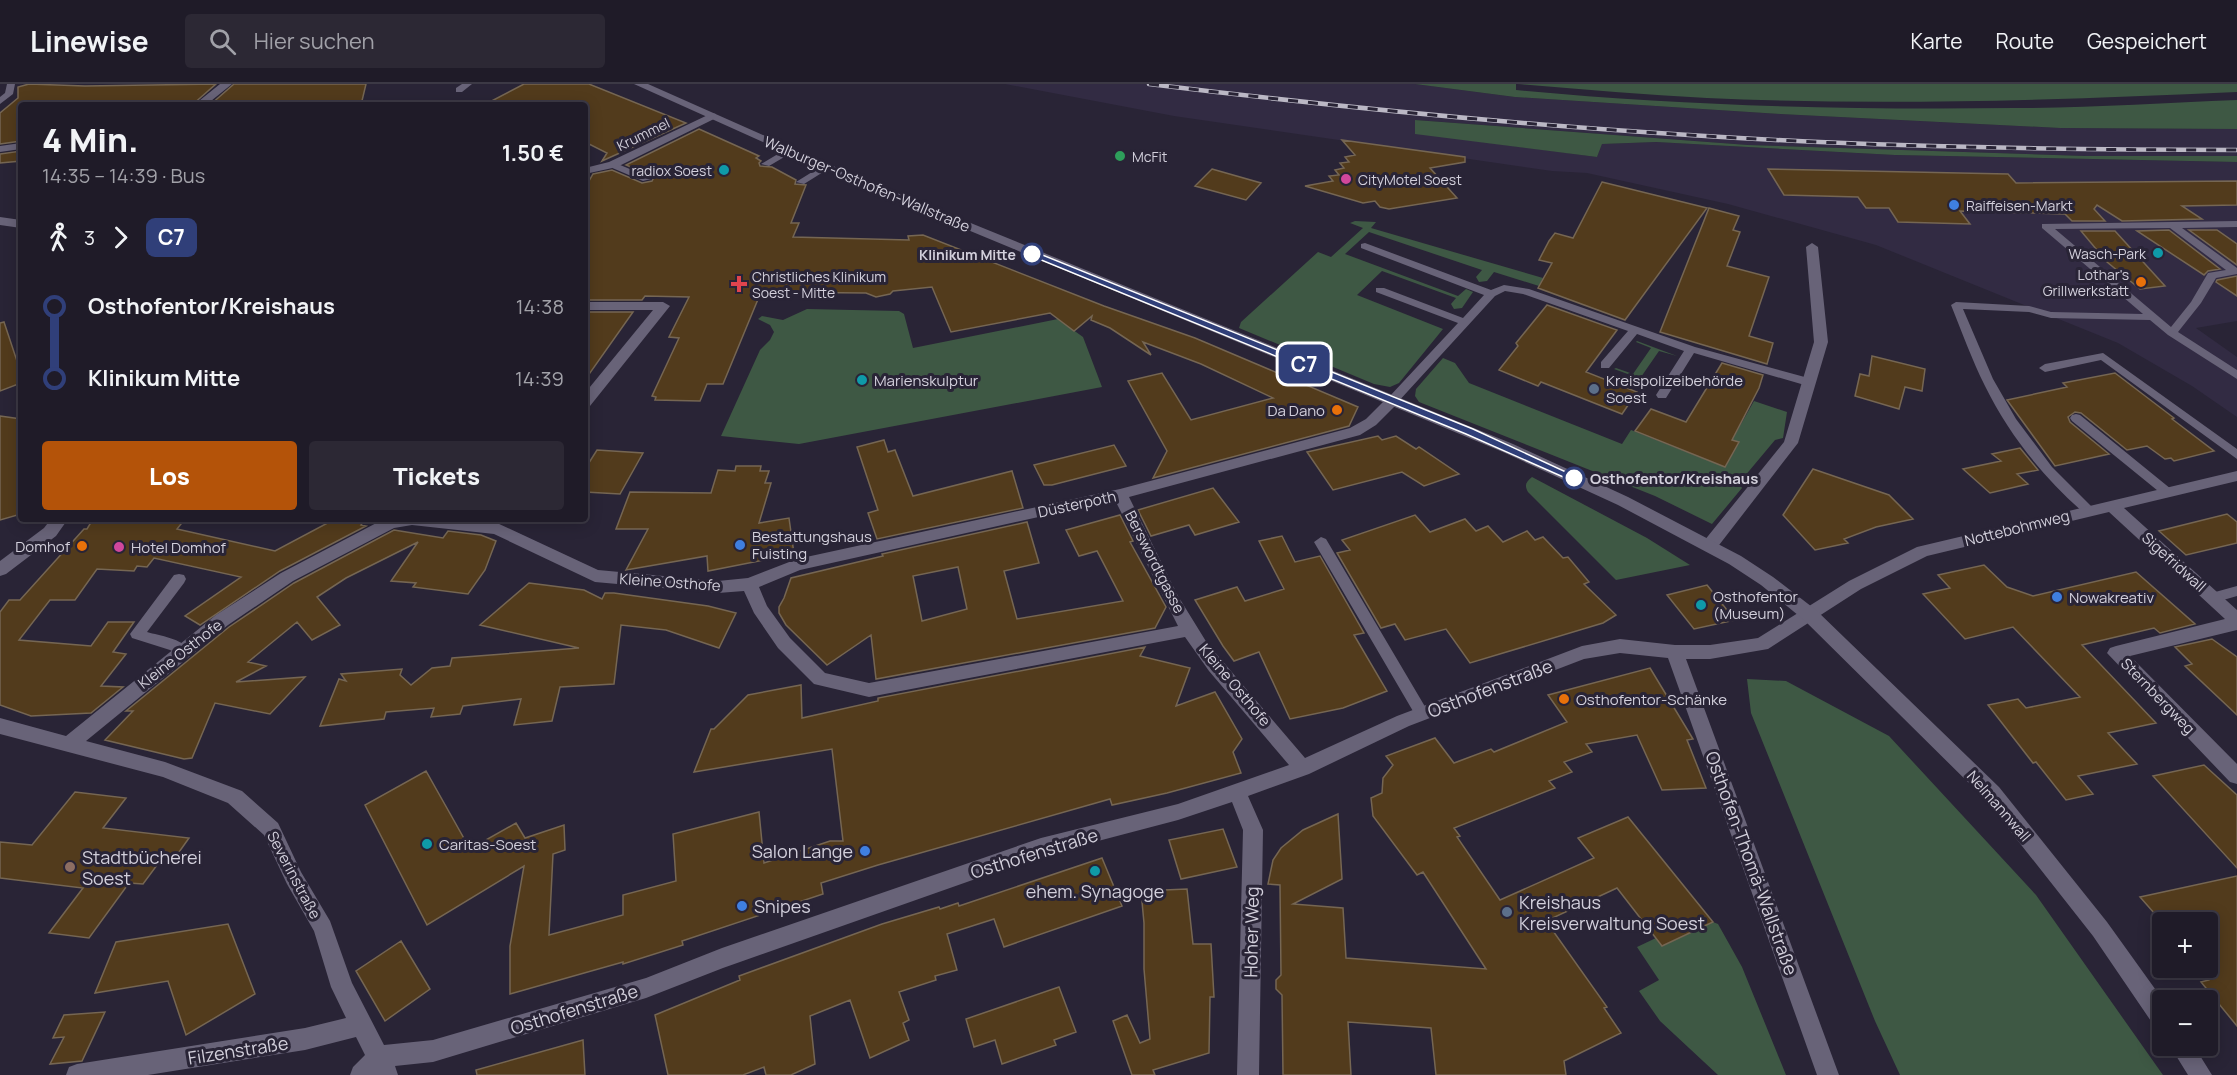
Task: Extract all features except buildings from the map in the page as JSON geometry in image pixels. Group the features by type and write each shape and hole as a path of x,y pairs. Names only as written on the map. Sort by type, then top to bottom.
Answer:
{"street":[{"path":"202,102 227,84"},
{"name":"Walburger-Osthofen-Wallstraße","path":"639,84 825,167 1393,400 1566,474 1710,545 1767,581 1810,615"},
{"name":"Krummel","path":"588,170 614,165 712,116"},
{"path":"0,149 18,146"},
{"path":"0,221 18,224"},
{"path":"1710,545 1791,443 1821,342 1812,247"},
{"path":"588,306 663,306 588,398"},
{"name":"Düsterpoth","path":"750,584 797,565 1120,494 1355,432 1371,422 1393,400"},
{"name":"Nottebohmweg","path":"1710,652 1762,644 1855,585 1923,551 2237,476"},
{"name":"Berswordtgasse","path":"1120,494 1189,630"},
{"name":"Sigefridwall","path":"2111,505 2237,622"},
{"path":"0,570 50,532 58,522"},
{"name":"Kleine Osthofe","path":"69,744 222,620 287,577 396,522"},
{"name":"Kleine Osthofe","path":"465,522 501,524 595,576 718,587 750,584 760,608 784,643 820,679 869,690 1160,638 1189,630 1226,678 1283,741 1302,768"},
{"name":"Nelmannwall","path":"1810,615 1992,793 2100,929 2152,1003"},
{"name":"Sternbergweg","path":"2237,622 2116,653 2237,776"},
{"name":"Osthofenstraße","path":"382,1066 646,988 722,958 1041,847 1178,812 1237,792 1302,768 1422,714 1582,653 1620,646 1675,652 1710,652"},
{"name":"Osthofen-Thomä-Wallstraße","path":"1675,652 1828,1075"},
{"name":"Severinstraße","path":"0,726 165,770 236,796 271,829 294,878 323,928 342,987 382,1066"},
{"name":"Hoher Weg","path":"1237,792 1253,830 1248,1075"},
{"name":"Filzenstraße","path":"77,1075 305,1039 361,1025"},
{"path":"2188,1056 2201,1075"},
{"path":"361,1075 382,1066"}],"lane":[{"path":"0,101 9,94 11,84"},
{"path":"459,90 468,84"},
{"path":"766,164 788,151"},
{"path":"614,165 646,179"},
{"path":"801,182 825,167"},
{"path":"2237,224 2046,226 2172,333 2237,375"},
{"path":"2170,225 2236,271"},
{"path":"1365,246 1491,294"},
{"path":"2172,333 2196,303 2212,275 2236,271"},
{"path":"1393,400 1491,294 1504,288 1525,291 1691,349 1808,382"},
{"path":"1380,290 1464,322"},
{"path":"2089,510 2060,484 2025,439 1992,390 1956,305 2029,309 2051,315 2153,316"},
{"path":"1605,365 1635,330"},
{"path":"1662,395 1691,349"},
{"path":"2045,368 2103,356 2237,455"},
{"path":"2076,418 2167,492"},
{"path":"1321,542 1422,714"},
{"path":"179,579 137,634 175,646 183,651"},
{"path":"2213,598 2237,591"}],"shaded area":[{"path":"1005,84 1415,84 1515,97 1780,114 2060,128 2237,129 2237,156 2085,156 1748,145 1416,120 1415,133 1597,157 1602,144 1656,142 1895,155 2237,162 2237,321 2196,328 2237,357 2237,417 2192,386 2118,343 1876,245 1728,204 1587,173 1552,171 1174,116"}],"green space":[{"path":"1415,84 1516,84 1516,90 1641,100 1827,107 2043,108 2237,100 2237,129 2060,128 1780,114 1515,97"},
{"path":"1517,84 2237,84 2237,92 2038,100 1839,102 1683,97"},
{"path":"1415,120 1748,145 2085,156 2237,156 2237,162 1895,155 1656,142 1602,144 1597,157 1415,134"},
{"path":"1355,221 1376,222 1371,228 1543,278 1539,286 1494,272 1487,281 1479,282 1476,277 1482,270 1369,232 1345,254 1458,296 1466,289 1473,292 1462,308 1454,309 1451,304 1456,298 1382,271 1357,295 1443,329 1399,383 1390,387 1374,384 1239,328 1241,322 1318,252 1331,257 1363,228 1350,223"},
{"path":"807,309 899,311 904,314 913,348 1058,319 1083,337 1102,387 799,444 721,436 760,350 774,332 770,325 758,319 762,316 783,320"},
{"path":"1637,341 1677,356 1659,351 1641,377 1658,385 1614,369 1633,374 1651,348"},
{"path":"1443,358 1455,363 1469,383 1622,444 1631,430 1725,467 1739,443 1732,440 1754,401 1787,412 1783,438 1775,440 1739,483 1742,488 1712,524 1655,496 1419,402 1415,396 1416,389"},
{"path":"1532,477 1647,538 1690,565 1616,580 1528,492 1526,484"},
{"path":"1747,679 1786,681 1889,736 2036,895 2163,1075 1900,1075 1875,1021 1751,713"},
{"path":"1713,922 1718,924 1742,967 1786,1075 1718,1075 1660,1021 1639,991 1659,980 1637,947 1656,938 1662,946"}],"railway":[{"path":"1149,84 1419,114 1689,135 1963,147 2237,150"}],"bus line":[{"name":"C7","path":"1032,254 1470,432 1574,478"}],"place":[{"name":"McFit","path":"1120,156"},
{"name":"radiox Soest","path":"724,170"},
{"name":"CityMotel Soest","path":"1346,179"},
{"name":"Raiffeisen-Markt","path":"1954,205"},
{"name":"Wasch-Park","path":"2158,253"},
{"name":"Klinikum Mitte","path":"1032,254"},
{"name":"Lothar's Grillwerkstatt","path":"2141,282"},
{"name":"Christliches Klinikum Soest - Mitte","path":"739,284"},
{"name":"Marienskulptur","path":"862,380"},
{"name":"Kreispolizeibehörde Soest","path":"1594,389"},
{"name":"Da Dano","path":"1337,410"},
{"name":"Osthofentor/Kreishaus","path":"1574,478"},
{"name":"Bestattungshaus Fuisting","path":"740,545"},
{"name":"Domhof","path":"82,546"},
{"name":"Hotel Domhof","path":"119,547"},
{"name":"Nowakreativ","path":"2057,597"},
{"name":"Osthofentor (Museum)","path":"1701,605"},
{"name":"Osthofentor-Schänke","path":"1564,699"},
{"name":"Caritas-Soest","path":"427,844"},
{"name":"Salon Lange","path":"865,851"},
{"name":"Stadtbücherei Soest","path":"70,867"},
{"name":"ehem. Synagoge","path":"1095,871"},
{"name":"Snipes","path":"742,906"},
{"name":"Kreishaus Kreisverwaltung Soest","path":"1507,912"}]}
